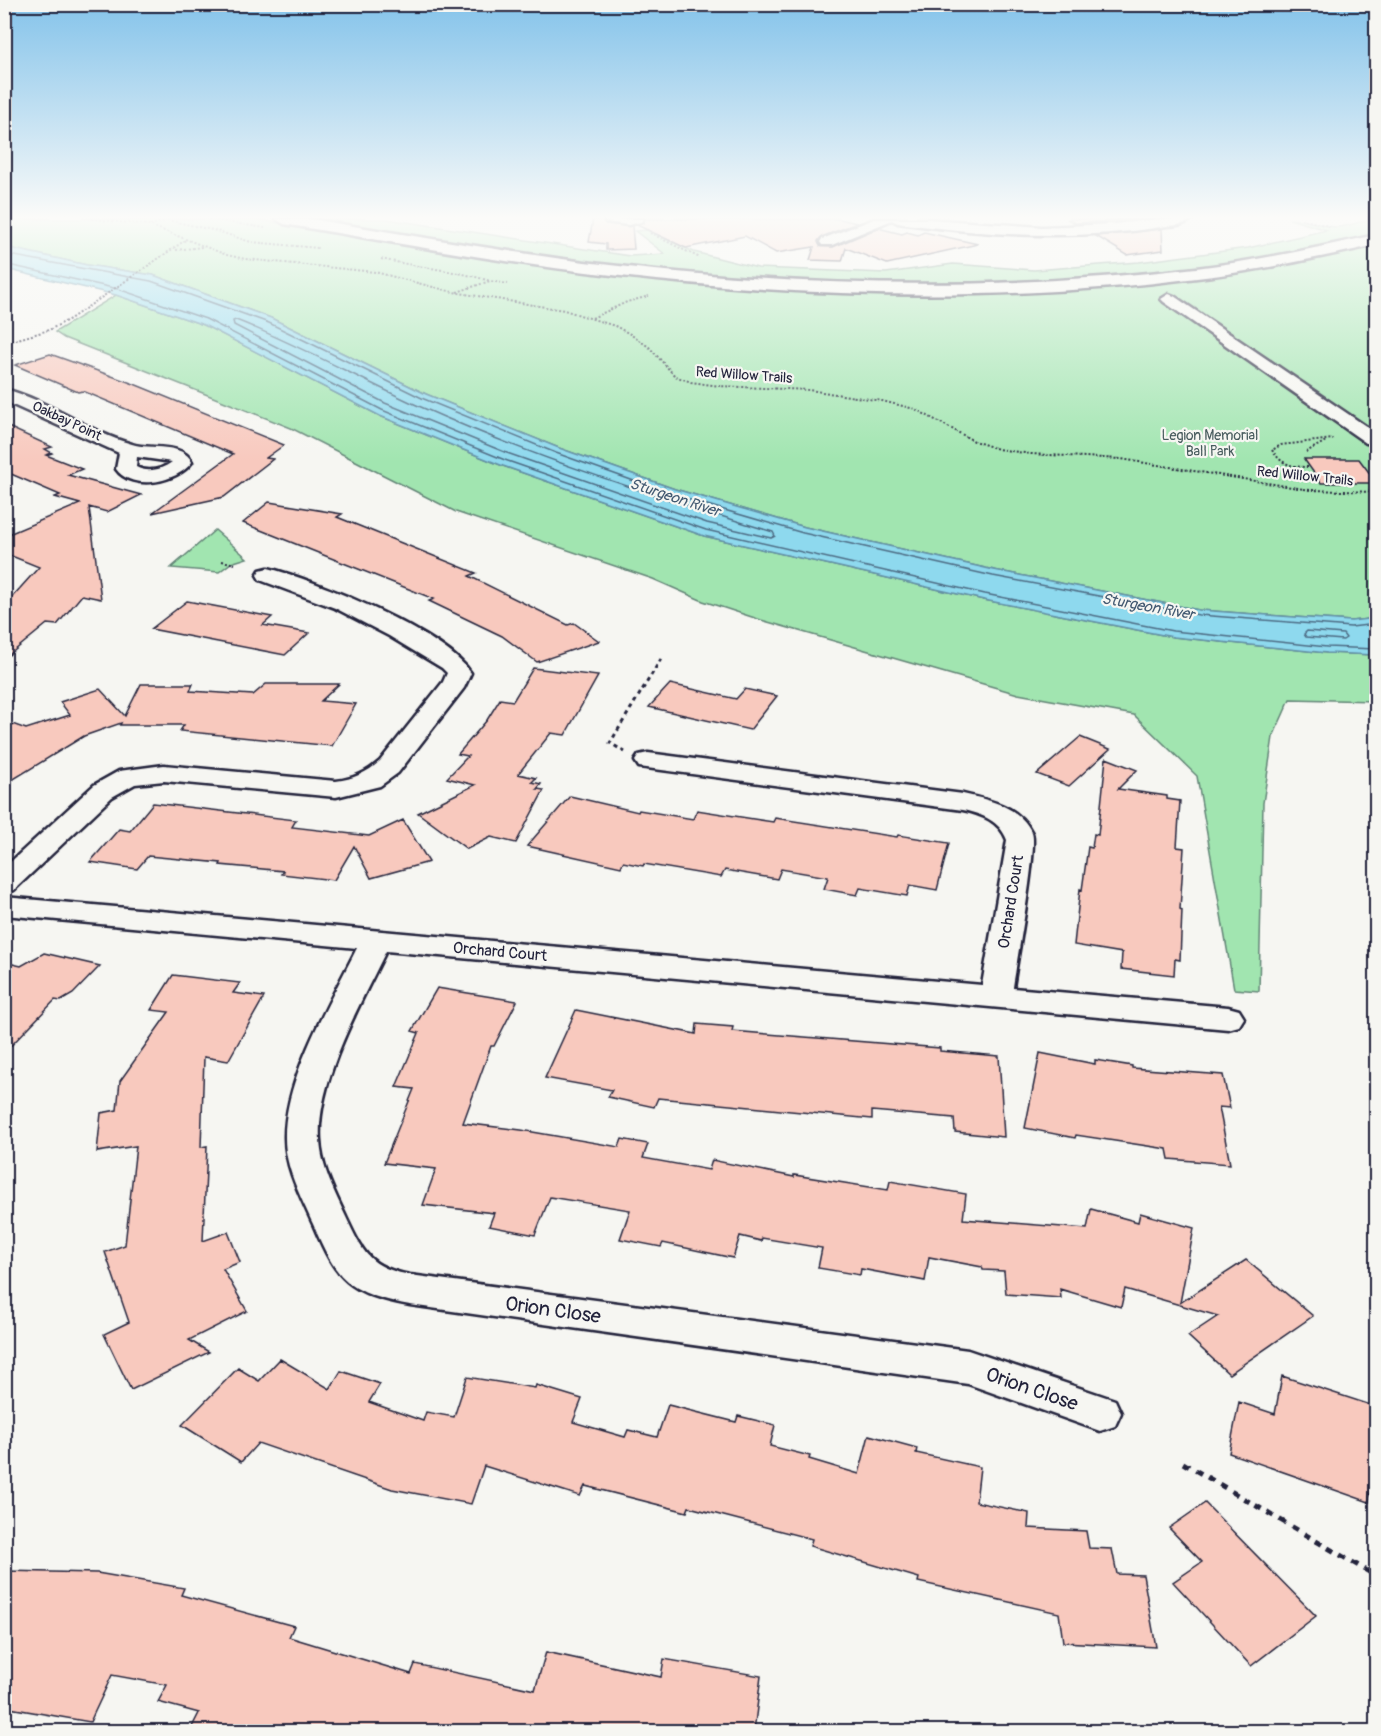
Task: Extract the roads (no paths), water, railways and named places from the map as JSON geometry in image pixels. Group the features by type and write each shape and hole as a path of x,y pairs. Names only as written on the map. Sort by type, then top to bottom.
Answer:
{"street":[{"path":"1170,300 1371,437"},
{"name":"Oakbay Point","path":"4,394 129,450"},
{"path":"4,884 103,791 128,777 164,773 336,789 362,784 388,767 455,684 459,673 449,661 333,597 268,575"},
{"name":"Orchard Court","path":"648,761 963,802 992,810 1004,816 1014,824 1021,840 996,997"},
{"name":"Orchard Court","path":"4,906 1228,1018"},
{"name":"Orion Close","path":"375,941 322,1058 306,1105 302,1138 309,1173 340,1245 355,1269 364,1277 388,1286 410,1290 968,1367 1100,1413"}],"water":[{"name":"Sturgeon River","path":"131,300 222,300 271,318 426,394 559,448 675,489 805,527 994,570 1199,610 1351,621 1376,618 1376,655 1327,653 1173,637 984,600 704,536 503,466 380,416 204,325"}],"park label":[{"name":"Legion Memorial Ball Park","path":"1210,444"}]}
